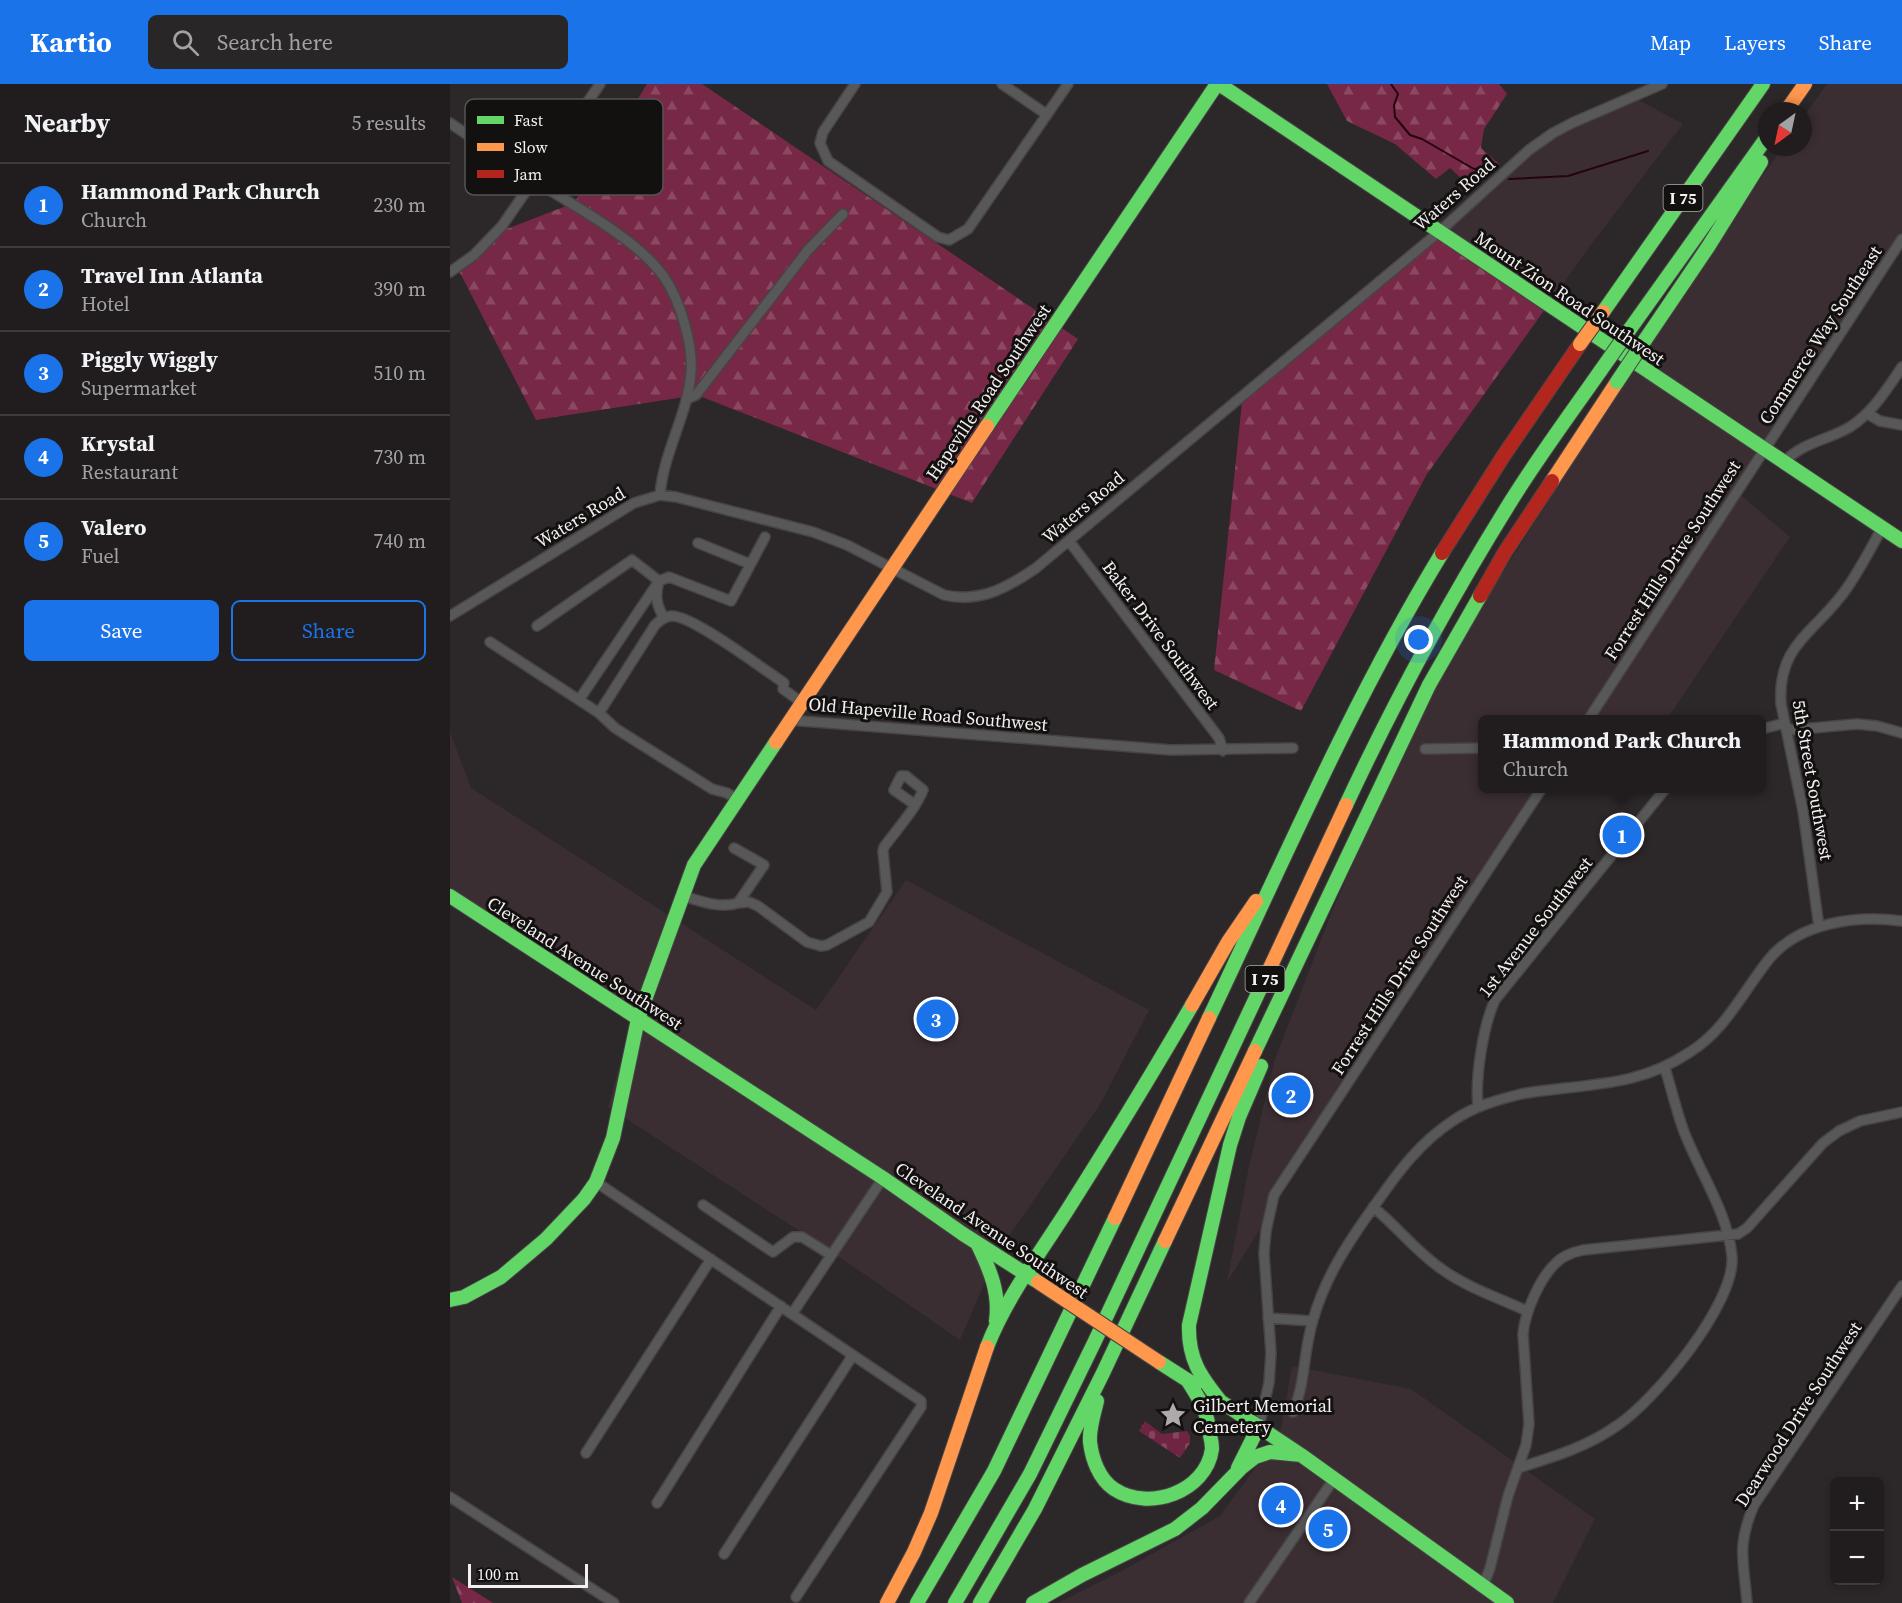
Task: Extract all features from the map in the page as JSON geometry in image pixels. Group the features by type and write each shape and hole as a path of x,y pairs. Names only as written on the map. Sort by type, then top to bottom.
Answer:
{"main road":[{"name":"Mount Zion Road Southwest","path":"1218,84 1902,541"},
{"name":"Hapeville Road Southwest","path":"789,720 1218,84"},
{"name":"I 75","path":"917,1603 989,1481 1020,1419 1375,671 1431,570 1492,473 1580,344 1763,84"},
{"path":"1792,102 1805,84"},
{"path":"1799,102 1810,84"},
{"name":"I 75","path":"955,1603 1030,1474 1128,1272 1354,788 1420,655 1512,499 1600,370 1758,150"},
{"path":"980,1603 1035,1509 1103,1374 1356,836 1430,685 1466,618 1563,463 1708,247 1765,156"},
{"name":"Old Hapeville Road Southwest","path":"450,1300 464,1297 501,1277 546,1239 584,1199 596,1182 613,1138 638,1019 694,866 732,796 789,720"},
{"path":"1221,1402 1197,1371 1188,1340 1189,1325 1223,1174 1239,1117 1333,903 1356,836"},
{"path":"994,1329 1032,1278 1228,942 1251,908 1275,879"},
{"name":"Cleveland Avenue Southwest","path":"450,896 883,1178 978,1245 1259,1426 1507,1603"},
{"path":"887,1603 914,1552 931,1513 976,1375 994,1329 998,1312 997,1288 978,1245"},
{"path":"1103,1374 1091,1431 1092,1454 1101,1474 1116,1489 1125,1494 1148,1500 1167,1498 1184,1491 1207,1465 1212,1442 1208,1418 1188,1381"},
{"path":"1233,1476 1259,1426"},
{"path":"1033,1603 1082,1575 1175,1529 1202,1508 1249,1461 1262,1454 1279,1452 1301,1455"}],"street":[{"path":"590,99 600,84"},
{"path":"855,84 823,132 820,143 828,162 938,237 949,240 968,229 1068,84"},
{"path":"1002,84 1046,114"},
{"name":"Waters Road","path":"450,616 634,503 660,495 676,497 813,532 847,545 944,595 974,598 997,591 1020,580 1069,541 1438,232 1529,150 1553,133 1662,84"},
{"path":"450,123 465,133"},
{"path":"450,272 474,255 502,226 524,195"},
{"path":"558,195 614,231 652,264 664,277 680,310 690,345 691,371 687,399 661,482 660,495"},
{"path":"687,399 696,395 808,250 843,214"},
{"name":"Commerce Way Southeast","path":"1765,449 1902,239"},
{"path":"1784,462 1794,452 1849,428 1868,414 1902,367"},
{"path":"1868,414 1880,421 1902,425"},
{"name":"Forrest Hills Drive Southwest","path":"1591,715 1765,449"},
{"name":"5th Street Southwest","path":"1819,927 1803,811 1780,690 1788,657 1799,640 1847,589 1882,528"},
{"path":"579,700 659,581 669,577 731,601 765,537"},
{"name":"Baker Drive Southwest","path":"1069,541 1219,738 1223,751"},
{"path":"698,543 750,564"},
{"path":"537,626 632,560 659,581"},
{"path":"659,581 656,596 657,607 664,618"},
{"path":"599,713 655,625 673,615 690,620 774,676 784,683 783,689 801,702"},
{"path":"490,642 599,713 615,728 712,789 732,796"},
{"name":"Old Hapeville Road Southwest","path":"789,720 1119,747 1223,751 1293,748"},
{"path":"1766,728 1781,724 1791,730 1857,724 1877,726 1902,733"},
{"path":"1425,749 1478,748"},
{"name":"Forrest Hills Drive Southwest","path":"1259,1426 1270,1373 1271,1353 1264,1253 1274,1195 1539,793"},
{"name":"1st Avenue Southwest","path":"1478,1106 1476,1092 1486,1026 1495,1000 1660,793"},
{"path":"683,896 710,904 729,905 749,902 758,906 807,942 827,945 869,922 887,892 884,847 914,804"},
{"path":"734,848 764,865 738,903"},
{"path":"1293,1412 1301,1393 1305,1353 1312,1320 1336,1262 1373,1207 1423,1143 1455,1119 1478,1106 1529,1092 1631,1080 1665,1068 1693,1051 1718,1029 1777,950 1792,939 1819,927 1851,919 1882,918 1902,921"},
{"path":"1518,1468 1580,1447 1618,1425 1652,1396 1711,1319 1731,1274 1732,1258 1723,1216 1683,1129 1665,1068"},
{"path":"1483,1586 1490,1568 1508,1496 1526,1445 1529,1424 1523,1334 1527,1311 1545,1276 1558,1261 1572,1252 1583,1250 1729,1237 1738,1234 1747,1228 1823,1143 1839,1131 1860,1121 1902,1112"},
{"path":"792,1314 883,1178"},
{"path":"596,1182 921,1401 921,1407 796,1597"},
{"path":"704,1205 773,1252 793,1237 802,1237 831,1255"},
{"path":"1373,1207 1442,1270 1527,1311"},
{"path":"586,1453 711,1260"},
{"name":"Dearwood Drive Southwest","path":"1747,1603 1742,1545 1746,1524 1754,1505 1902,1286"},
{"path":"657,1503 781,1306"},
{"path":"1268,1318 1312,1320"},
{"path":"724,1554 853,1354"},
{"path":"1250,1603 1334,1479"},
{"path":"450,1497 614,1603"}],"shaded area":[{"path":"1827,84 1902,84 1902,244 1737,492 1790,537 1670,715 1478,715 1478,793 1542,793 1378,1040 1227,1282 1249,1166 1275,1059 1333,909 1417,721 1488,595 1716,242 1777,156 1812,156 1812,105"},
{"path":"1633,97 1683,124 1548,305 1443,232 1518,157 1556,133"},
{"path":"450,732 471,788 816,1010 906,880 1149,1010 1101,1103 998,1252 960,1340 832,1252 608,1107 632,1020 450,900"},
{"path":"1292,1366 1411,1389 1595,1519 1553,1603 1058,1603 1127,1568 1220,1516 1280,1434"}],"green space":[{"path":"647,84 702,84 1078,339 972,503 697,395 536,420 457,267 496,233 574,203 579,195 663,195 663,99 638,99"},
{"path":"1327,84 1499,84 1507,94 1484,129 1481,148 1499,164 1472,188 1450,168 1436,179 1395,144 1347,121"},
{"path":"1443,232 1548,305 1427,474 1301,711 1214,670 1243,393"},
{"path":"1145,1421 1162,1434 1187,1431 1190,1443 1180,1458 1139,1431"},
{"path":"452,1577 493,1603 462,1603"}],"waterway":[{"path":"1391,84 1398,94 1394,105 1395,117 1410,135 1422,139 1474,169 1483,168 1490,171"},
{"path":"1509,179 1568,176 1648,151"}],"traffic: fast":[{"path":"987,426 1217,84"},
{"path":"1219,84 1902,541"},
{"path":"1603,312 1763,84"},
{"path":"1630,329 1758,150"},
{"path":"1645,340 1708,247 1761,162"},
{"path":"1601,370 1630,329"},
{"path":"1617,382 1645,340"},
{"path":"1346,805 1424,650 1466,575 1522,484 1601,370"},
{"path":"1209,1018 1348,724 1409,609 1442,553"},
{"path":"1255,1051 1429,685 1480,596"},
{"path":"450,1300 464,1297 501,1277 546,1239 584,1199 596,1182 613,1138 638,1019 694,865 776,742"},
{"path":"450,896 883,1178 963,1234 1035,1280"},
{"path":"955,1603 1030,1474 1268,972"},
{"path":"987,1347 1014,1293 1147,1082 1192,1005"},
{"path":"1221,1402 1207,1384 1193,1357 1189,1325 1230,1145 1239,1117 1261,1066"},
{"path":"917,1603 994,1471 1115,1218"},
{"path":"980,1603 1035,1509 1103,1373 1165,1241"},
{"path":"978,1245 995,1291 996,1321"},
{"path":"1159,1362 1195,1385"},
{"path":"1097,1401 1090,1442 1092,1455 1100,1474 1114,1489 1128,1496 1159,1498 1188,1487 1199,1477 1208,1464 1212,1449 1205,1412 1188,1381"},
{"path":"1214,1397 1301,1455 1507,1603"},
{"path":"1238,1468 1259,1426"},
{"path":"1033,1603 1082,1575 1175,1529 1202,1508 1255,1457 1270,1452 1301,1455"}],"traffic: slow":[{"path":"1792,102 1805,84"},
{"path":"1580,344 1603,312"},
{"path":"1552,481 1617,382"},
{"path":"776,742 987,426"},
{"path":"1268,972 1346,805"},
{"path":"1192,1005 1228,942 1256,901"},
{"path":"1115,1218 1209,1018"},
{"path":"1165,1241 1255,1051"},
{"path":"1038,1282 1159,1362"},
{"path":"887,1603 914,1552 931,1513 987,1347"}],"traffic: jam":[{"path":"1442,553 1504,455 1580,344"},
{"path":"1480,596 1505,552 1552,481"}],"place":[{"name":"Hammond Park Church","path":"1622,835"},
{"name":"Piggly Wiggly","path":"936,1019"},
{"name":"Travel Inn Atlanta","path":"1291,1095"},
{"name":"Gilbert Memorial Cemetery","path":"1173,1415"},
{"name":"Krystal","path":"1281,1505"},
{"name":"Valero","path":"1328,1529"}]}
